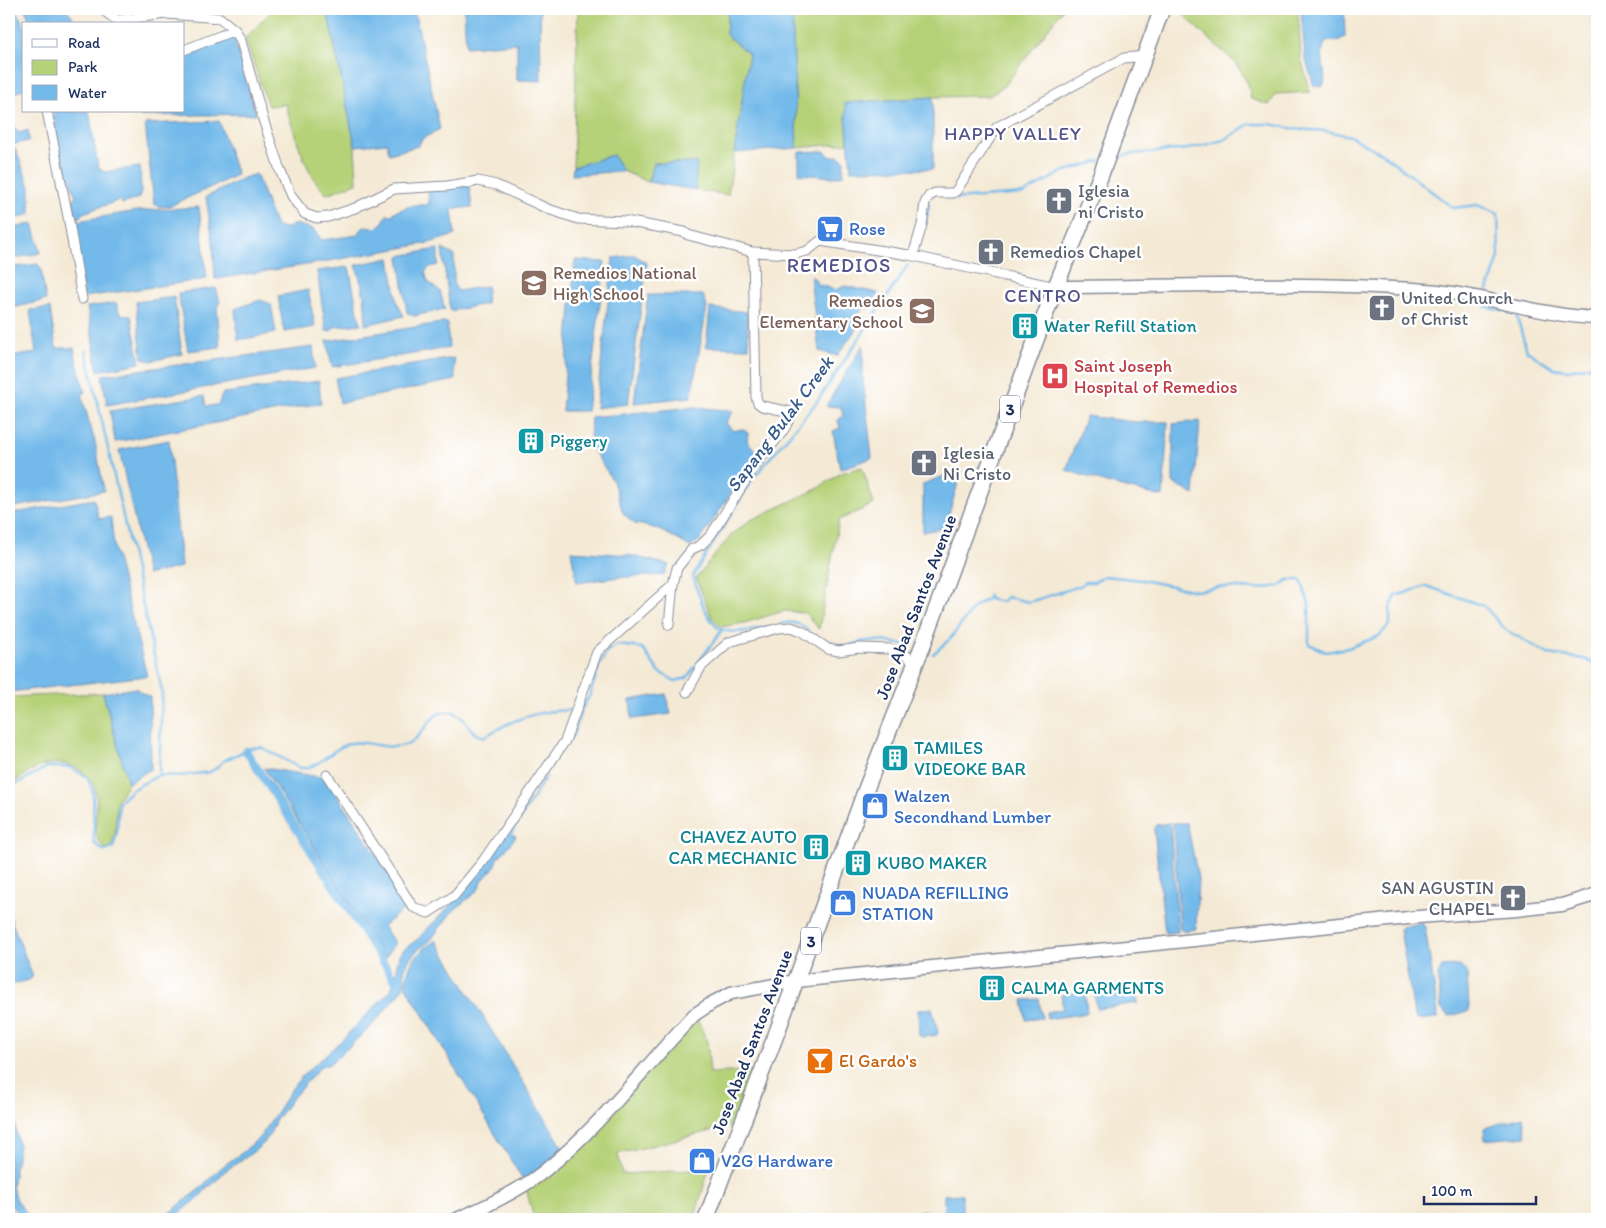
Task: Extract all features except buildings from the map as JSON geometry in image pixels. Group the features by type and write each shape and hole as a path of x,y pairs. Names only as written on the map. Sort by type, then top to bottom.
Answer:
{"highway":[{"name":"Jose Abad Santos Avenue","path":"706,1219 866,789 915,664 1056,287 1100,177 1162,9"}],"street":[{"path":"101,9 117,20 167,14 220,18 235,30 241,41 263,119 290,196 305,214 317,218 328,218 355,208 394,189 447,186 478,181 496,185 548,209 578,218 625,221 684,232 688,236 753,252 800,254 820,241 908,255 1056,287 1286,285 1394,288 1459,294 1574,317 1597,318"},
{"path":"185,50 235,30"},
{"path":"908,255 915,249 922,225 924,204 928,196 935,193 953,193 956,191 997,127 1124,58 1145,56"},
{"path":"47,112 82,299"},
{"path":"669,625 673,584 677,568 692,549 701,545 710,536 760,459 773,445 789,422 791,412 762,406 758,403 756,397 753,252"},
{"path":"326,775 414,907 428,913 454,896 483,861 565,741 597,652 673,584"},
{"path":"687,692 701,667 729,642 779,628 792,627 797,629 828,649 839,651 859,648 890,649 907,656 915,664"},
{"path":"457,1219 524,1185 543,1172 569,1150 694,1015 731,993 796,980 1408,918 1562,905 1597,894"},
{"path":"9,1212 15,1219"}],"green space":[{"path":"270,9 327,9 355,146 357,183 326,194 311,174 285,104 268,106 245,38 270,13"},
{"path":"578,9 728,9 726,35 749,54 728,195 695,190 696,163 654,163 648,182 623,171 613,155 573,167"},
{"path":"792,9 1063,9 1006,84 989,96 933,97 845,103 848,143 797,148"},
{"path":"1178,9 1298,9 1301,59 1310,92 1276,94 1269,105 1251,99 1248,84 1236,63"},
{"path":"862,467 874,504 839,520 819,629 805,613 784,611 744,623 721,627 712,618 696,578 733,533 751,520 817,489 841,473"},
{"path":"103,693 128,783 117,801 115,834 112,847 105,849 96,834 97,799 94,786 84,773 70,765 45,765 31,771 9,786 9,697"},
{"path":"696,1017 707,1041 710,1073 752,1071 731,1126 618,1154 622,1174 709,1169 694,1219 534,1219 526,1188"}],"water":[{"path":"9,9 16,9 22,22 22,90 9,95"},
{"path":"25,9 67,9 76,22 30,22"},
{"path":"327,9 414,9 440,129 422,139 418,146 389,154 387,143 355,146"},
{"path":"464,9 540,9 541,81 517,80 517,43 466,47"},
{"path":"728,9 792,9 797,148 734,153 749,54 726,35"},
{"path":"1301,9 1344,9 1345,37 1338,41 1327,41 1324,46 1322,57 1325,75 1323,86 1314,86 1305,57"},
{"path":"233,36 256,114 141,116 141,112 185,112 185,57"},
{"path":"933,97 933,169 851,170 845,103"},
{"path":"53,112 89,112 98,167 104,172 140,167 141,192 139,198 122,204 120,200 83,213 81,217 77,218 72,200 76,197 69,176 59,156"},
{"path":"9,121 19,133 28,130 29,141 9,145"},
{"path":"219,121 237,175 170,206 160,207 154,204 145,124"},
{"path":"15,148 30,187 30,214 9,221 9,152"},
{"path":"824,151 831,157 838,156 844,160 843,175 834,177 799,174 799,152"},
{"path":"613,155 623,171 572,175 573,167"},
{"path":"654,163 697,163 695,190 648,182"},
{"path":"256,174 276,227 287,228 295,224 313,229 322,240 358,235 365,227 376,228 387,215 393,215 394,212 414,205 429,205 428,188 469,186 472,207 452,209 455,235 429,243 215,279 213,242 206,197"},
{"path":"199,207 207,279 84,297 72,222 137,211"},
{"path":"33,223 41,253 9,259 9,230"},
{"path":"438,249 438,265 430,267 425,272 428,282 440,291 445,309 414,316 407,313 399,256"},
{"path":"442,249 454,255 454,285 458,291 487,286 486,304 450,311"},
{"path":"634,255 647,263 628,404 596,408 613,258"},
{"path":"390,258 397,302 404,316 365,325 365,302 356,265"},
{"path":"575,260 605,262 587,411 562,411"},
{"path":"38,264 41,269 46,300 12,308 9,268"},
{"path":"349,267 361,324 334,327 331,331 326,331 317,271"},
{"path":"810,277 813,277 819,285 837,290 844,286 878,293 869,309 862,308 858,317 862,321 837,356 819,351"},
{"path":"216,288 220,302 217,307 220,347 188,351 178,293"},
{"path":"308,290 315,327 284,332 278,296"},
{"path":"648,295 703,295 707,307 691,397 634,403"},
{"path":"174,297 182,354 151,361 142,358 136,302"},
{"path":"260,300 271,304 276,333 238,340 235,309"},
{"path":"116,303 120,314 131,316 140,363 98,371 87,307"},
{"path":"50,308 56,348 74,348 85,391 82,397 95,442 104,491 9,508 9,357 36,353 30,310"},
{"path":"710,308 747,312 749,348 706,347"},
{"path":"447,322 449,348 332,367 327,341"},
{"path":"863,345 863,379 872,458 840,469 833,431 840,428 838,420 843,416 841,407 826,406"},
{"path":"313,347 315,368 107,405 102,375"},
{"path":"454,358 455,380 340,403 335,378"},
{"path":"319,381 321,403 115,442 110,411 204,396 206,406 218,405 223,393"},
{"path":"695,407 733,411 726,423 733,431 742,429 748,433 747,442 758,452 701,539 690,547 657,529 635,524 623,513 613,481 590,445 591,417"},
{"path":"1086,416 1135,422 1168,422 1163,497 1110,484 1066,470"},
{"path":"1200,421 1194,495 1173,483 1173,424"},
{"path":"169,440 181,567 147,575 119,450"},
{"path":"962,469 945,528 923,532 923,484"},
{"path":"94,499 99,519 111,517 114,547 147,676 9,692 9,514"},
{"path":"571,551 629,555 669,565 664,575 611,578 577,583"},
{"path":"136,688 150,697 151,769 128,783 103,693"},
{"path":"666,694 671,714 632,719 630,700"},
{"path":"264,768 326,778 409,905 383,926 395,943 385,958"},
{"path":"1170,823 1178,932 1165,933 1154,829 1156,825"},
{"path":"1173,823 1187,823 1198,878 1196,929 1182,931 1180,928"},
{"path":"506,833 516,836 497,858 496,865 482,881 478,890 451,913 430,941 410,958 404,970 405,983 399,994 369,1029 328,1065 322,1065 290,1101 276,1120 264,1143 225,1171 195,1201 183,1210 167,1219 159,1219 197,1191 223,1166 260,1137 303,1075 342,1040 391,990 397,971 397,961 402,951 418,939 460,895"},
{"path":"9,914 33,977 29,980 9,985"},
{"path":"1421,923 1425,927 1438,1013 1437,1018 1417,1020 1414,1014 1400,929 1404,926"},
{"path":"436,940 564,1149 524,1182 406,987 408,971 414,959"},
{"path":"1460,966 1467,972 1469,1011 1450,1016 1441,1009 1438,975 1442,967"},
{"path":"1134,984 1138,1003 1097,1009 1094,991"},
{"path":"1085,991 1087,1013 1047,1019 1046,1012 1063,1009 1061,995"},
{"path":"1039,999 1042,1018 1026,1020 1023,1000"},
{"path":"932,1008 938,1032 937,1035 922,1037 919,1035 918,1010"},
{"path":"9,1097 19,1146 12,1187 17,1201 31,1219 23,1219 9,1203"},
{"path":"1523,1117 1526,1136 1485,1140 1484,1128"},
{"path":"962,1194 962,1219 944,1219 944,1195"},
{"path":"924,1211 925,1219 899,1219 899,1214"}],"waterway":[{"path":"1113,158 1131,154 1188,149 1224,140 1249,124 1270,124 1350,136 1383,154 1453,208 1477,205 1498,214 1499,257 1486,296"},
{"name":"Sapang Bulak Creek","path":"949,197 954,199 1023,194 1062,172 1100,161"},
{"name":"Sapang Bulak Creek","path":"926,223 929,204"},
{"name":"Sapang Bulak Creek","path":"766,627 733,632 717,627 704,606 693,576 754,477 816,403 908,265"},
{"path":"1485,304 1485,306 1516,314 1527,351 1553,368 1569,370 1590,366 1597,360"},
{"path":"86,350 162,691 159,775"},
{"path":"933,654 950,639 975,606 987,599 989,595 989,599 1002,602 1007,597 1029,602 1080,586 1085,582 1094,582 1105,576 1142,580 1197,591 1219,587 1257,589 1280,586 1287,580 1301,580 1309,604 1309,644 1326,652 1348,648 1379,636 1390,624 1390,608 1396,596 1426,586 1484,606 1506,630 1548,654 1584,659 1597,665"},
{"path":"781,624 795,623 808,630"},
{"path":"568,742 573,735 581,710 589,697 599,666 608,650 618,645 642,648 659,672 675,681 687,678 722,630"},
{"path":"820,639 846,647"},
{"path":"851,645 873,641 910,646"},
{"path":"9,788 47,767 69,767 87,777 93,792 94,843 104,851 113,848 117,833 119,802 133,789 159,775 179,776 210,772 223,761 251,748 261,747 300,768 307,768 344,745 351,743 394,747 408,744 419,735 432,719 444,712 459,715 476,734 484,737 527,716 561,710 574,710"},
{"path":"246,751 398,985"},
{"path":"510,835 546,776"}],"place":[{"name":"Iglesia ni Cristo","path":"1059,201"},
{"name":"Rose","path":"830,229"},
{"name":"Remedios Chapel","path":"991,252"},
{"name":"Remedios National High School","path":"534,283"},
{"name":"United Church of Christ","path":"1382,308"},
{"name":"Remedios Elementary School","path":"922,311"},
{"name":"Water Refill Station","path":"1025,326"},
{"name":"Saint Joseph Hospital of Remedios","path":"1055,376"},
{"name":"Piggery","path":"531,441"},
{"name":"Iglesia Ni Cristo","path":"924,463"},
{"name":"TAMILES VIDEOKE BAR","path":"895,758"},
{"name":"Walzen Secondhand Lumber","path":"875,806"},
{"name":"CHAVEZ AUTO CAR MECHANIC","path":"816,847"},
{"name":"KUBO MAKER","path":"858,863"},
{"name":"SAN AGUSTIN CHAPEL","path":"1513,898"},
{"name":"NUADA REFILLING STATION","path":"843,903"},
{"name":"CALMA GARMENTS","path":"992,988"},
{"name":"El Gardo's","path":"820,1061"},
{"name":"V2G Hardware","path":"702,1161"}],"district":[{"name":"HAPPY VALLEY","path":"1013,133"},
{"name":"REMEDIOS","path":"839,265"},
{"name":"CENTRO","path":"1043,295"}]}
